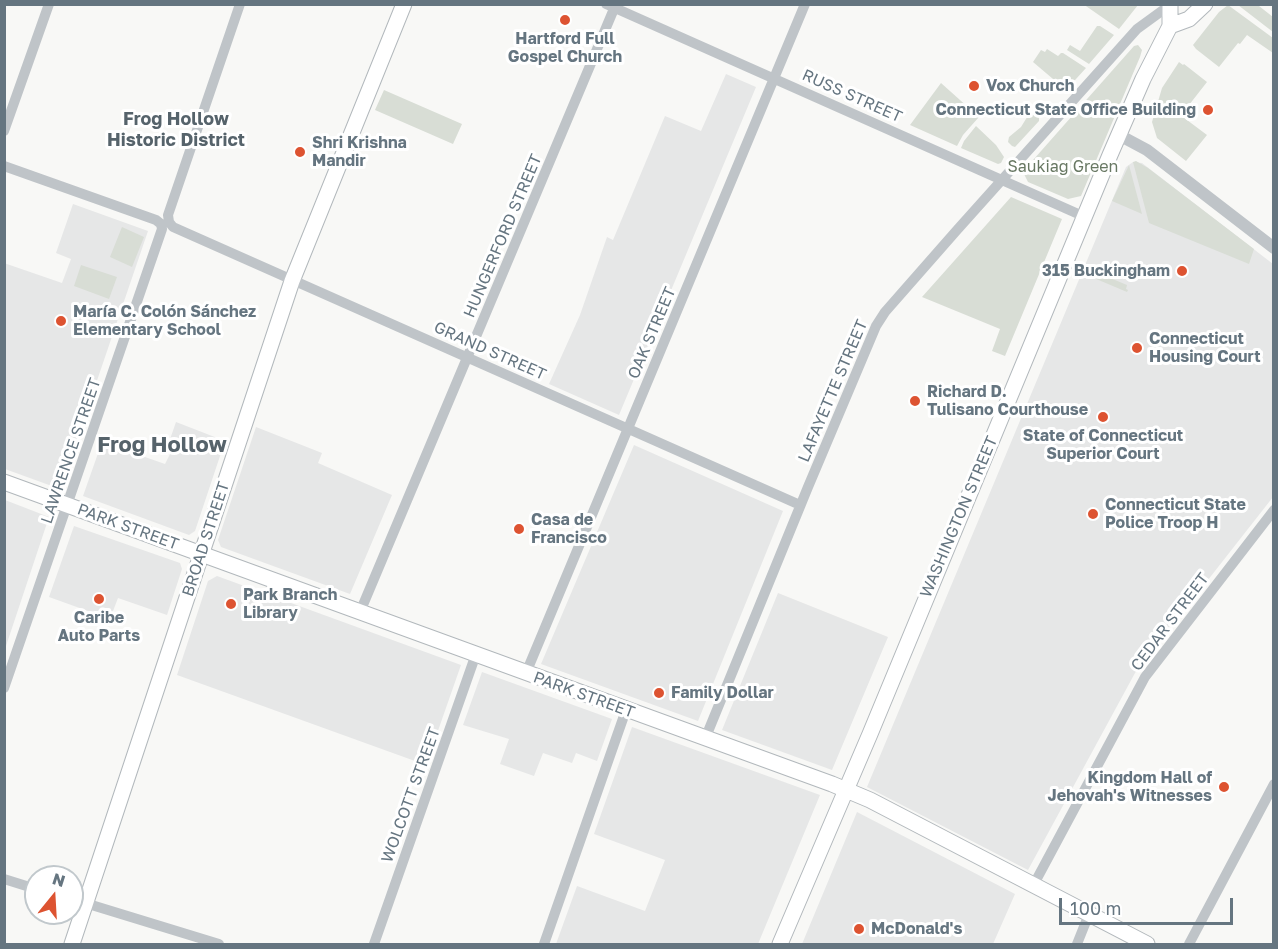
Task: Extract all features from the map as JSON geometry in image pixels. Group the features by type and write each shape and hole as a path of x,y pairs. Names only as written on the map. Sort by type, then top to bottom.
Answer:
{"main road":[{"name":"BROAD STREET","path":"84,887 202,554 292,281 404,4"},
{"path":"1170,26 1189,19 1205,4"},
{"path":"1150,66 1166,6"},
{"name":"WASHINGTON STREET","path":"780,945 1119,135 1170,26 1166,6"},
{"name":"PARK STREET","path":"4,483 845,790 886,809 1147,945"},
{"name":"BROAD STREET","path":"72,945 75,925"}],"street":[{"path":"4,131 48,4"},
{"name":"LAWRENCE STREET","path":"4,688 240,4"},
{"name":"OAK STREET","path":"526,673 805,4"},
{"name":"RUSS STREET","path":"612,6 1085,217"},
{"name":"HUNGERFORD STREET","path":"360,612 468,358 612,6"},
{"name":"LAFAYETTE STREET","path":"705,739 876,326 944,244 1137,29 1166,6"},
{"path":"1119,135 1147,150 1274,248"},
{"name":"GRAND STREET","path":"4,166 165,223 800,505"},
{"name":"CEDAR STREET","path":"1033,886 1145,677 1274,510"},
{"name":"WOLCOTT STREET","path":"374,945 476,654"},
{"path":"544,945 626,710"},
{"path":"1189,945 1274,784"},
{"path":"4,879 24,885"},
{"path":"84,903 219,945"},
{"path":"1077,945 1089,914"}],"shaded area":[{"path":"726,74 756,87 619,415 549,384 580,315 607,237 613,240 665,116 701,131"},
{"path":"1133,162 1142,163 1273,264 1273,497 1135,673 1028,870 867,787 1126,167"},
{"name":"María C. Colón Sánchez Elementary School","path":"73,204 148,231 60,489 5,469 4,263 62,283 71,259 56,253"},
{"path":"176,422 225,441 195,531 189,535 83,496 102,442 165,464 173,448 168,445"},
{"path":"256,427 322,453 318,463 392,495 350,594 221,547 218,540"},
{"path":"634,445 783,511 698,721 541,664"},
{"path":"4,500 49,517 5,649"},
{"path":"74,526 180,563 182,569 167,615 118,598 110,619 49,597"},
{"path":"217,576 461,665 426,765 177,675 208,581"},
{"path":"778,593 888,637 832,770 722,730"},
{"path":"482,672 612,719 597,761 576,753 572,763 543,753 534,776 500,764 509,739 463,725"},
{"path":"632,727 820,795 758,944 556,944 577,886 645,911 665,860 594,834"},
{"path":"857,812 1015,894 993,944 802,944"}],"green space":[{"path":"1083,4 1137,4 1138,5 1119,29"},
{"path":"1228,5 1273,38 1273,53 1247,35 1219,67 1196,49 1193,45 1219,12"},
{"path":"1238,5 1259,6 1273,17 1273,32"},
{"path":"1097,26 1114,35 1089,64 1067,50 1070,45 1080,51"},
{"name":"Saukiag Green","path":"1138,45 1142,50 1140,57 1081,196 1068,199 1028,182 1024,174 1026,168 1134,46"},
{"path":"1047,49 1058,56 1063,53 1086,68 1066,90 1033,62 1041,50 1045,52"},
{"path":"1179,62 1207,82 1189,105 1191,107 1183,117 1207,135 1186,161 1157,138 1152,122 1162,88"},
{"path":"941,83 979,117 963,135 957,146 910,125"},
{"path":"384,90 462,124 453,144 375,110"},
{"path":"1033,113 1039,117 1039,121 1015,147 1012,146 1008,142 1009,137 1021,127 1029,114"},
{"path":"976,126 996,145 1004,157 1001,163 998,164 961,148"},
{"path":"1136,161 1254,249 1249,264 1149,223 1133,162"},
{"path":"1129,165 1142,214 1112,201"},
{"path":"1011,197 1062,219 1005,356 992,351 1000,329 922,297"},
{"path":"122,227 144,237 132,267 110,257"},
{"path":"1085,264 1099,270 1098,273 1127,285 1127,292 1082,273"},
{"path":"81,265 117,277 109,299 74,286"}],"place":[{"name":"Hartford Full Gospel Church","path":"565,20"},
{"name":"Vox Church","path":"974,86"},
{"name":"Connecticut State Office Building","path":"1208,110"},
{"name":"Shri Krishna Mandir","path":"300,152"},
{"name":"315 Buckingham","path":"1182,271"},
{"name":"María C. Colón Sánchez Elementary School","path":"61,321"},
{"name":"Connecticut Housing Court","path":"1137,348"},
{"name":"Richard D. Tulisano Courthouse","path":"915,401"},
{"name":"State of Connecticut Superior Court","path":"1103,417"},
{"name":"Connecticut State Police Troop H","path":"1093,514"},
{"name":"Casa de Francisco","path":"519,529"},
{"name":"Caribe Auto Parts","path":"99,599"},
{"name":"Park Branch Library","path":"231,604"},
{"name":"Family Dollar","path":"659,693"},
{"name":"Kingdom Hall of Jehovah's Witnesses","path":"1224,787"},
{"name":"McDonald's","path":"859,929"}],"district":[{"name":"Frog Hollow Historic District","path":"176,129"},
{"name":"Frog Hollow","path":"162,445"}]}
